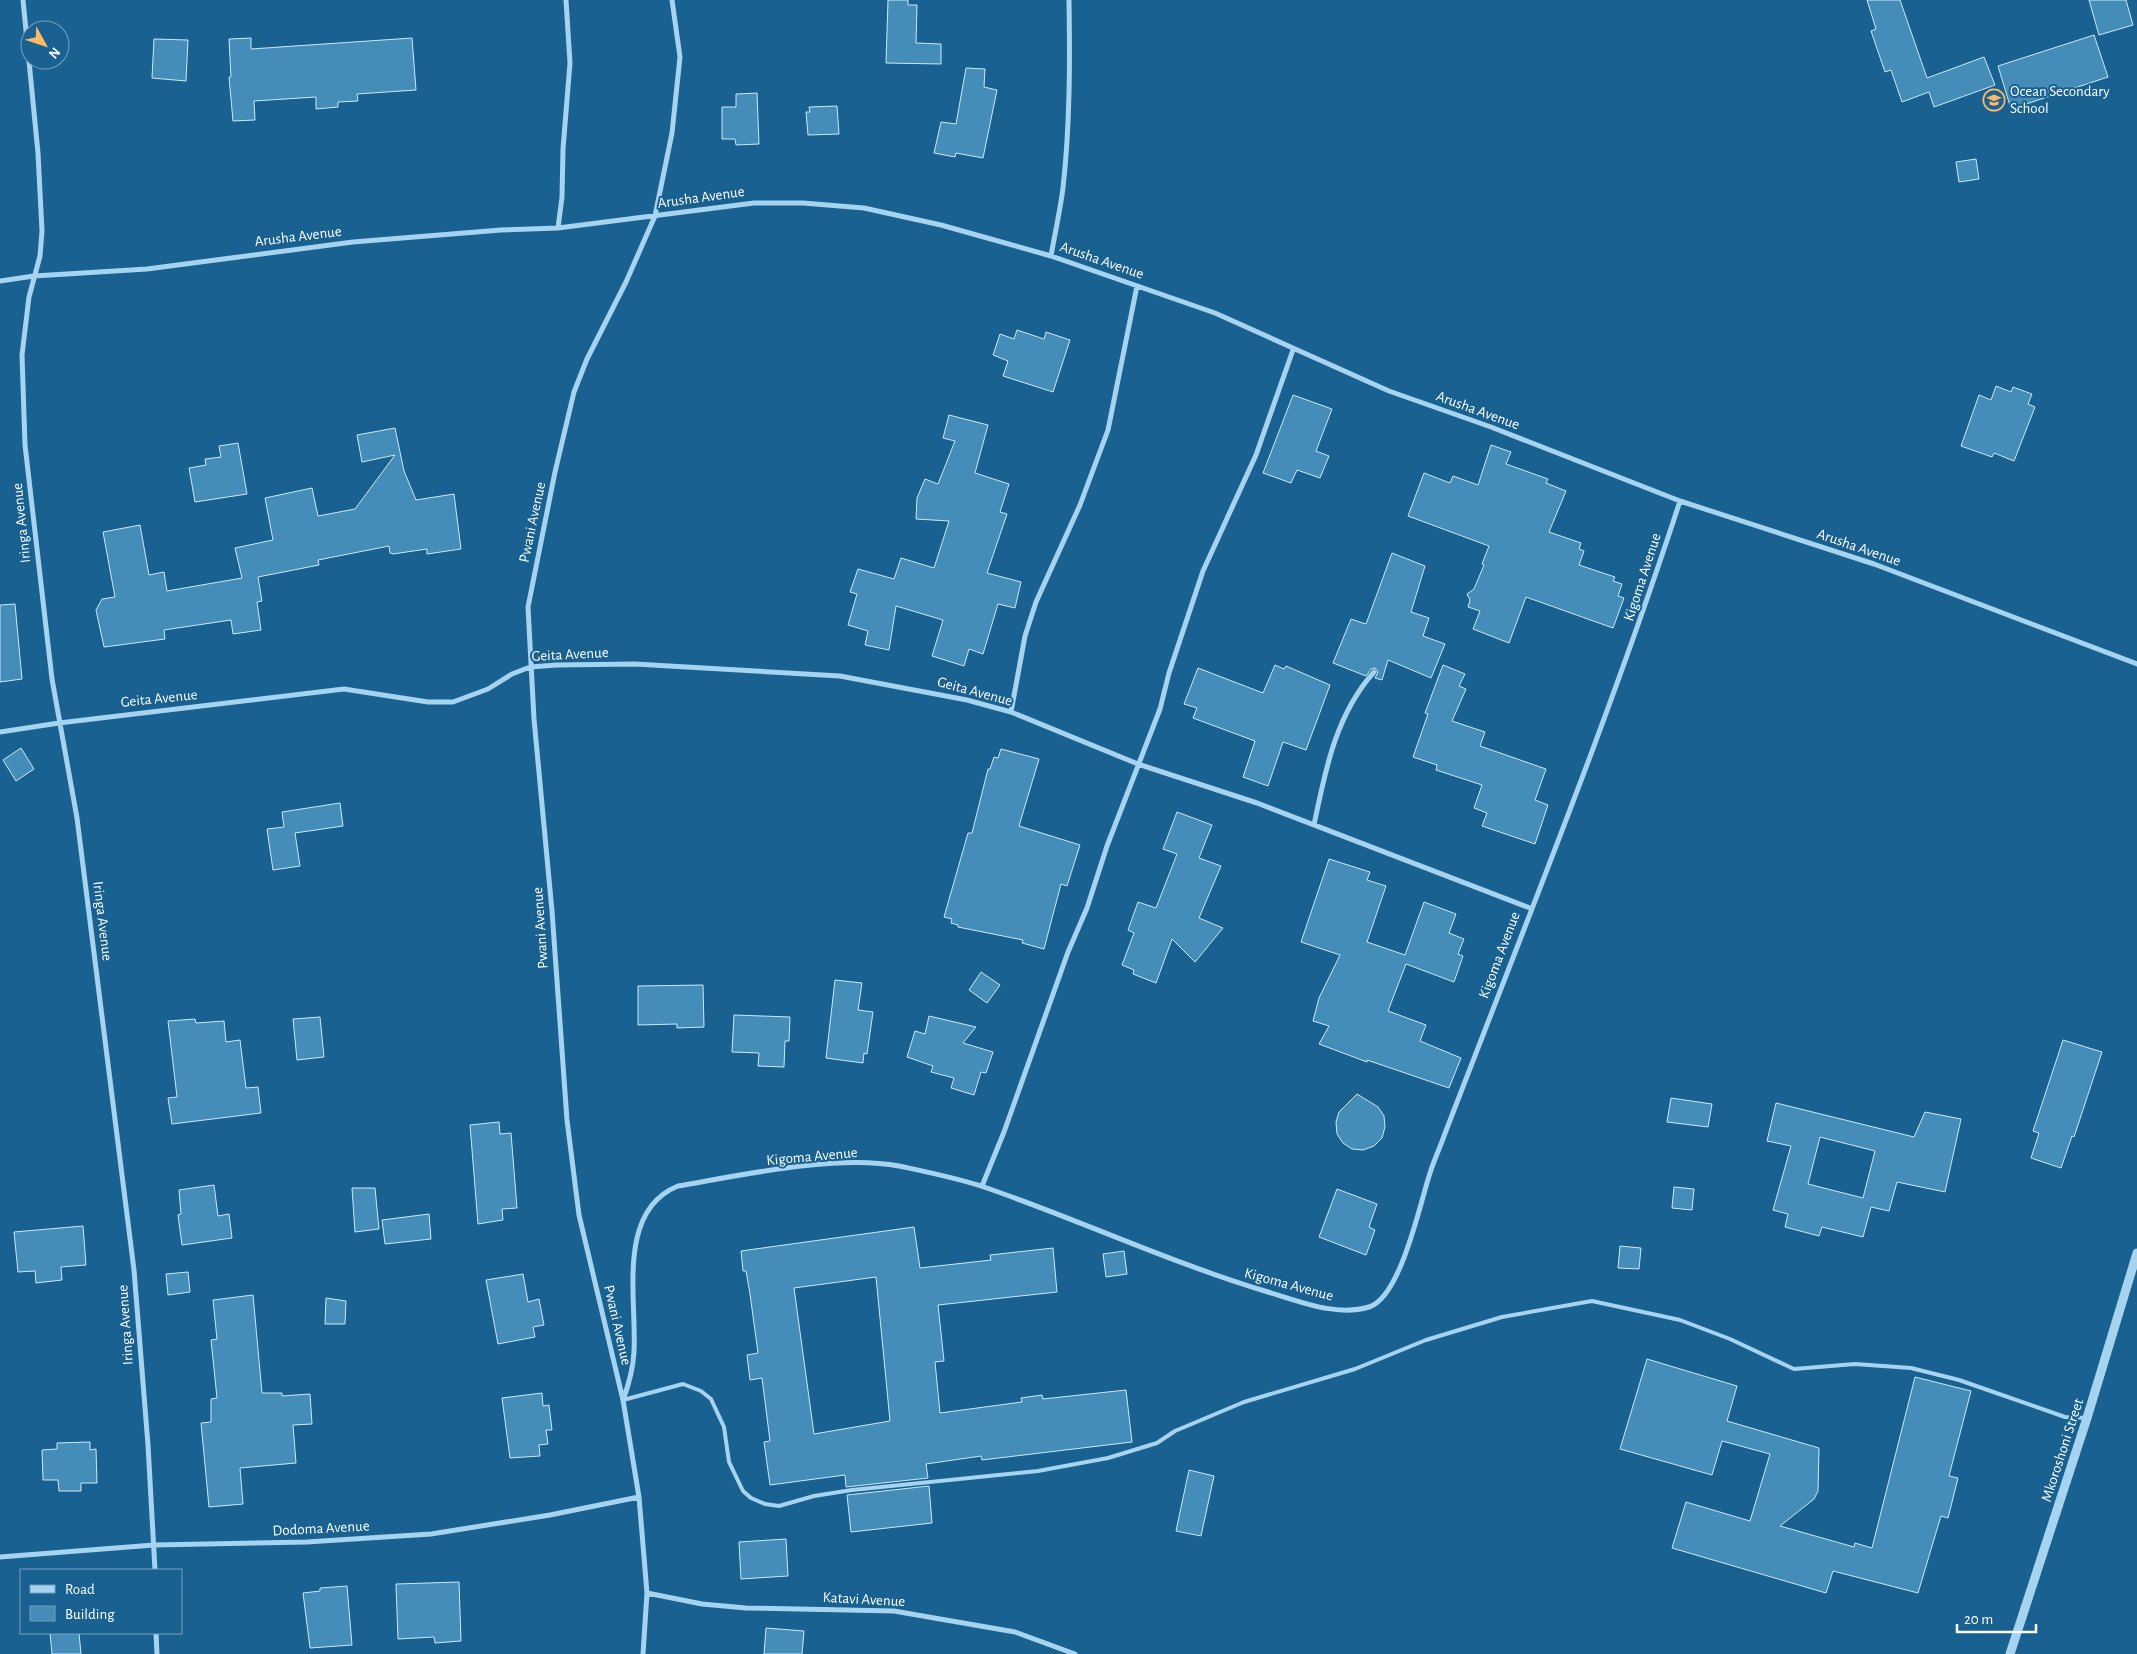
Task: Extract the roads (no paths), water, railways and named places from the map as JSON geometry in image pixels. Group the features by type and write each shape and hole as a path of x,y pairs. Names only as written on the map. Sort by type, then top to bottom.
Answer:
{"street":[{"name":"Iringa Avenue","path":"23,0 38,153 42,231 40,256 34,276 22,355 25,446 51,670 77,818 134,1270 155,1569"},
{"path":"558,228 562,197 563,148 570,62 566,0"},
{"name":"Pwani Avenue","path":"643,1654 648,1593 640,1496 624,1400 579,1215 568,1129 550,884 530,667 528,607 536,561 569,410 587,359 626,282 655,216 672,133 680,57 672,0"},
{"path":"1051,256 1063,190 1067,150 1070,72 1069,0"},
{"name":"Arusha Avenue","path":"0,281 34,276 147,269 353,242 501,230 558,228 754,203 803,203 864,208 940,225 1051,256 1215,313 1293,350 1389,390 1491,427 1680,501 1874,564 2137,664"},
{"path":"1011,712 1025,636 1036,602 1080,505 1108,430 1137,286"},
{"path":"982,1186 1004,1132 1138,764 1160,709 1169,674 1203,572 1256,455 1293,350"},
{"name":"Kigoma Avenue","path":"624,1400 632,1371 634,1350 633,1303 637,1238 640,1225 649,1210 668,1190 678,1186 847,1162 896,1165 982,1186 1191,1267 1292,1299 1340,1310 1359,1309 1376,1304 1386,1294 1407,1247 1430,1172 1530,908 1578,791 1646,607 1680,501"},
{"name":"Geita Avenue","path":"0,732 59,722 344,689 428,702 453,702 488,688 512,674 530,667 635,664 840,676 967,700 1011,712 1138,764 1257,804 1530,908"},
{"path":"1314,825 1321,789 1344,716 1354,696 1374,672"},
{"name":"Mkoroshoni Street","path":"2010,1654 2087,1418 2137,1253"},
{"name":"Dodoma Avenue","path":"0,1557 154,1545 307,1542 431,1534 550,1515 640,1496"},
{"name":"Katavi Avenue","path":"648,1593 702,1604 746,1608 894,1611 1015,1632 1075,1654"},
{"path":"156,1634 157,1654"}],"lane":[{"path":"624,1400 684,1384 701,1391 711,1399 724,1427 729,1462 743,1491 751,1498 765,1504 779,1506 814,1496 852,1490 1038,1471 1108,1458 1157,1443 1174,1431 1244,1402 1355,1369 1426,1340 1502,1318 1592,1301 1680,1320 1730,1338 1794,1369 1855,1364 1911,1368 1959,1380 2065,1417 2087,1418"}],"place":[{"name":"Ocean Secondary School","path":"1994,100"}]}
